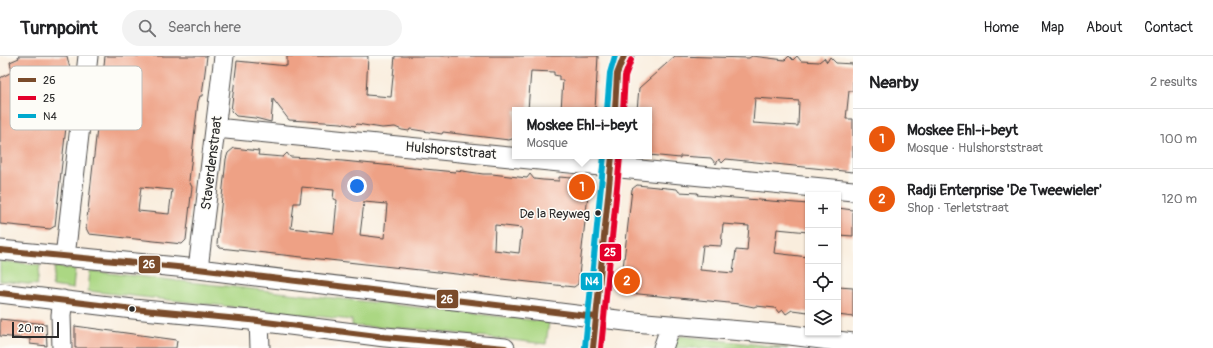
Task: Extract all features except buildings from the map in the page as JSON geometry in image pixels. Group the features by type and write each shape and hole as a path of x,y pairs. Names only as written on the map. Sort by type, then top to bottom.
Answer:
{"street":[{"path":"87,66 88,56"},
{"name":"Staverdenstraat","path":"198,269 224,56"},
{"path":"615,107 617,76 621,59 624,56"},
{"name":"Hulshorststraat","path":"216,128 512,153"},
{"path":"65,257 80,130"},
{"name":"Hulshorststraat","path":"588,159 853,191"},
{"path":"593,348 612,161"},
{"path":"0,250 198,269 596,317 676,326 790,335 853,343"},
{"path":"0,293 133,309 260,321 385,337 505,348"},
{"path":"62,348 61,315 63,300"},
{"path":"260,321 260,348"},
{"path":"663,348 668,331 676,326"}],"green space":[{"path":"0,261 40,265 37,285 0,281"},
{"path":"55,267 75,269 73,289 52,286"},
{"path":"90,271 549,322 546,344 420,329 352,326 352,320 88,291"},
{"path":"681,336 788,348 670,348 672,341"}],"transit line":[{"name":"N4","path":"607,107 610,73 615,56"},
{"name":"26","path":"615,107 617,74 624,56"},
{"name":"25","path":"623,107 625,76 631,60"},
{"name":"N4","path":"585,347 604,159"},
{"name":"26","path":"593,348 612,159"},
{"name":"25","path":"601,348 620,159"},
{"name":"26","path":"0,250 198,269 596,317"},
{"name":"26","path":"0,293 133,309 250,320 385,337 505,348"}],"place":[{"name":"Moskee Ehl-i-beyt","path":"582,187"},
{"name":"De la Reyweg","path":"598,213"},
{"name":"Radji Enterprise 'De Tweewieler'","path":"627,281"}]}
